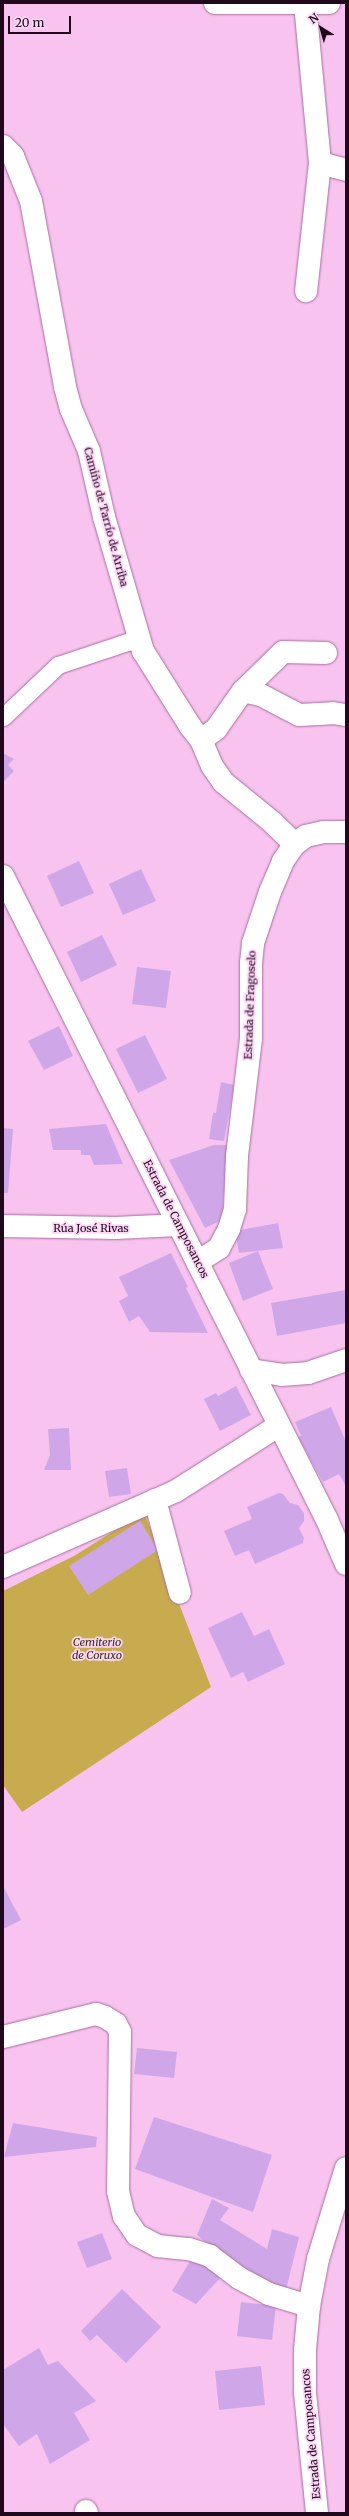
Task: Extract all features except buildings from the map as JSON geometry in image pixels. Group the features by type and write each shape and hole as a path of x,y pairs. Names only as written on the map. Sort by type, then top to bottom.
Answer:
{"street":[{"path":"215,3 329,3"},
{"path":"305,4 320,164 306,291"},
{"name":"Camiño de Tarrío de Arriba","path":"3,146 13,156 31,201 65,387 71,409 89,451 104,517 143,651 190,726 201,740 212,766 223,782 272,822 295,844"},
{"path":"320,164 346,170"},
{"path":"3,717 58,665 139,638"},
{"path":"201,740 216,729 242,691 283,652 326,653"},
{"path":"242,691 260,695 299,715 333,713 346,715"},
{"name":"Estrada de Fragoselo","path":"197,1262 219,1248 229,1229 235,1209 237,1156 251,1038 253,944 270,892 283,861 295,844 306,836 324,832 346,832"},
{"name":"Estrada de Camposancos","path":"3,876 278,1426 327,1520 346,1564"},
{"name":"Rúa José Rivas","path":"3,1226 116,1228 178,1225"},
{"path":"251,1370 280,1375 308,1373 346,1360"},
{"path":"3,1568 176,1491 278,1426"},
{"path":"155,1500 180,1593"},
{"path":"3,2037 96,2014 105,2017 116,2024 120,2032 118,2191 124,2216 137,2235 158,2246 189,2249 210,2256 239,2278 257,2287 309,2306"},
{"name":"Estrada de Camposancos","path":"318,2513 305,2392 305,2350 309,2306 318,2259 346,2168"}],"green space":[{"name":"Cemiterio de Coruxo","path":"144,1512 211,1687 22,1812 3,1785 3,1591 74,1556"}]}
